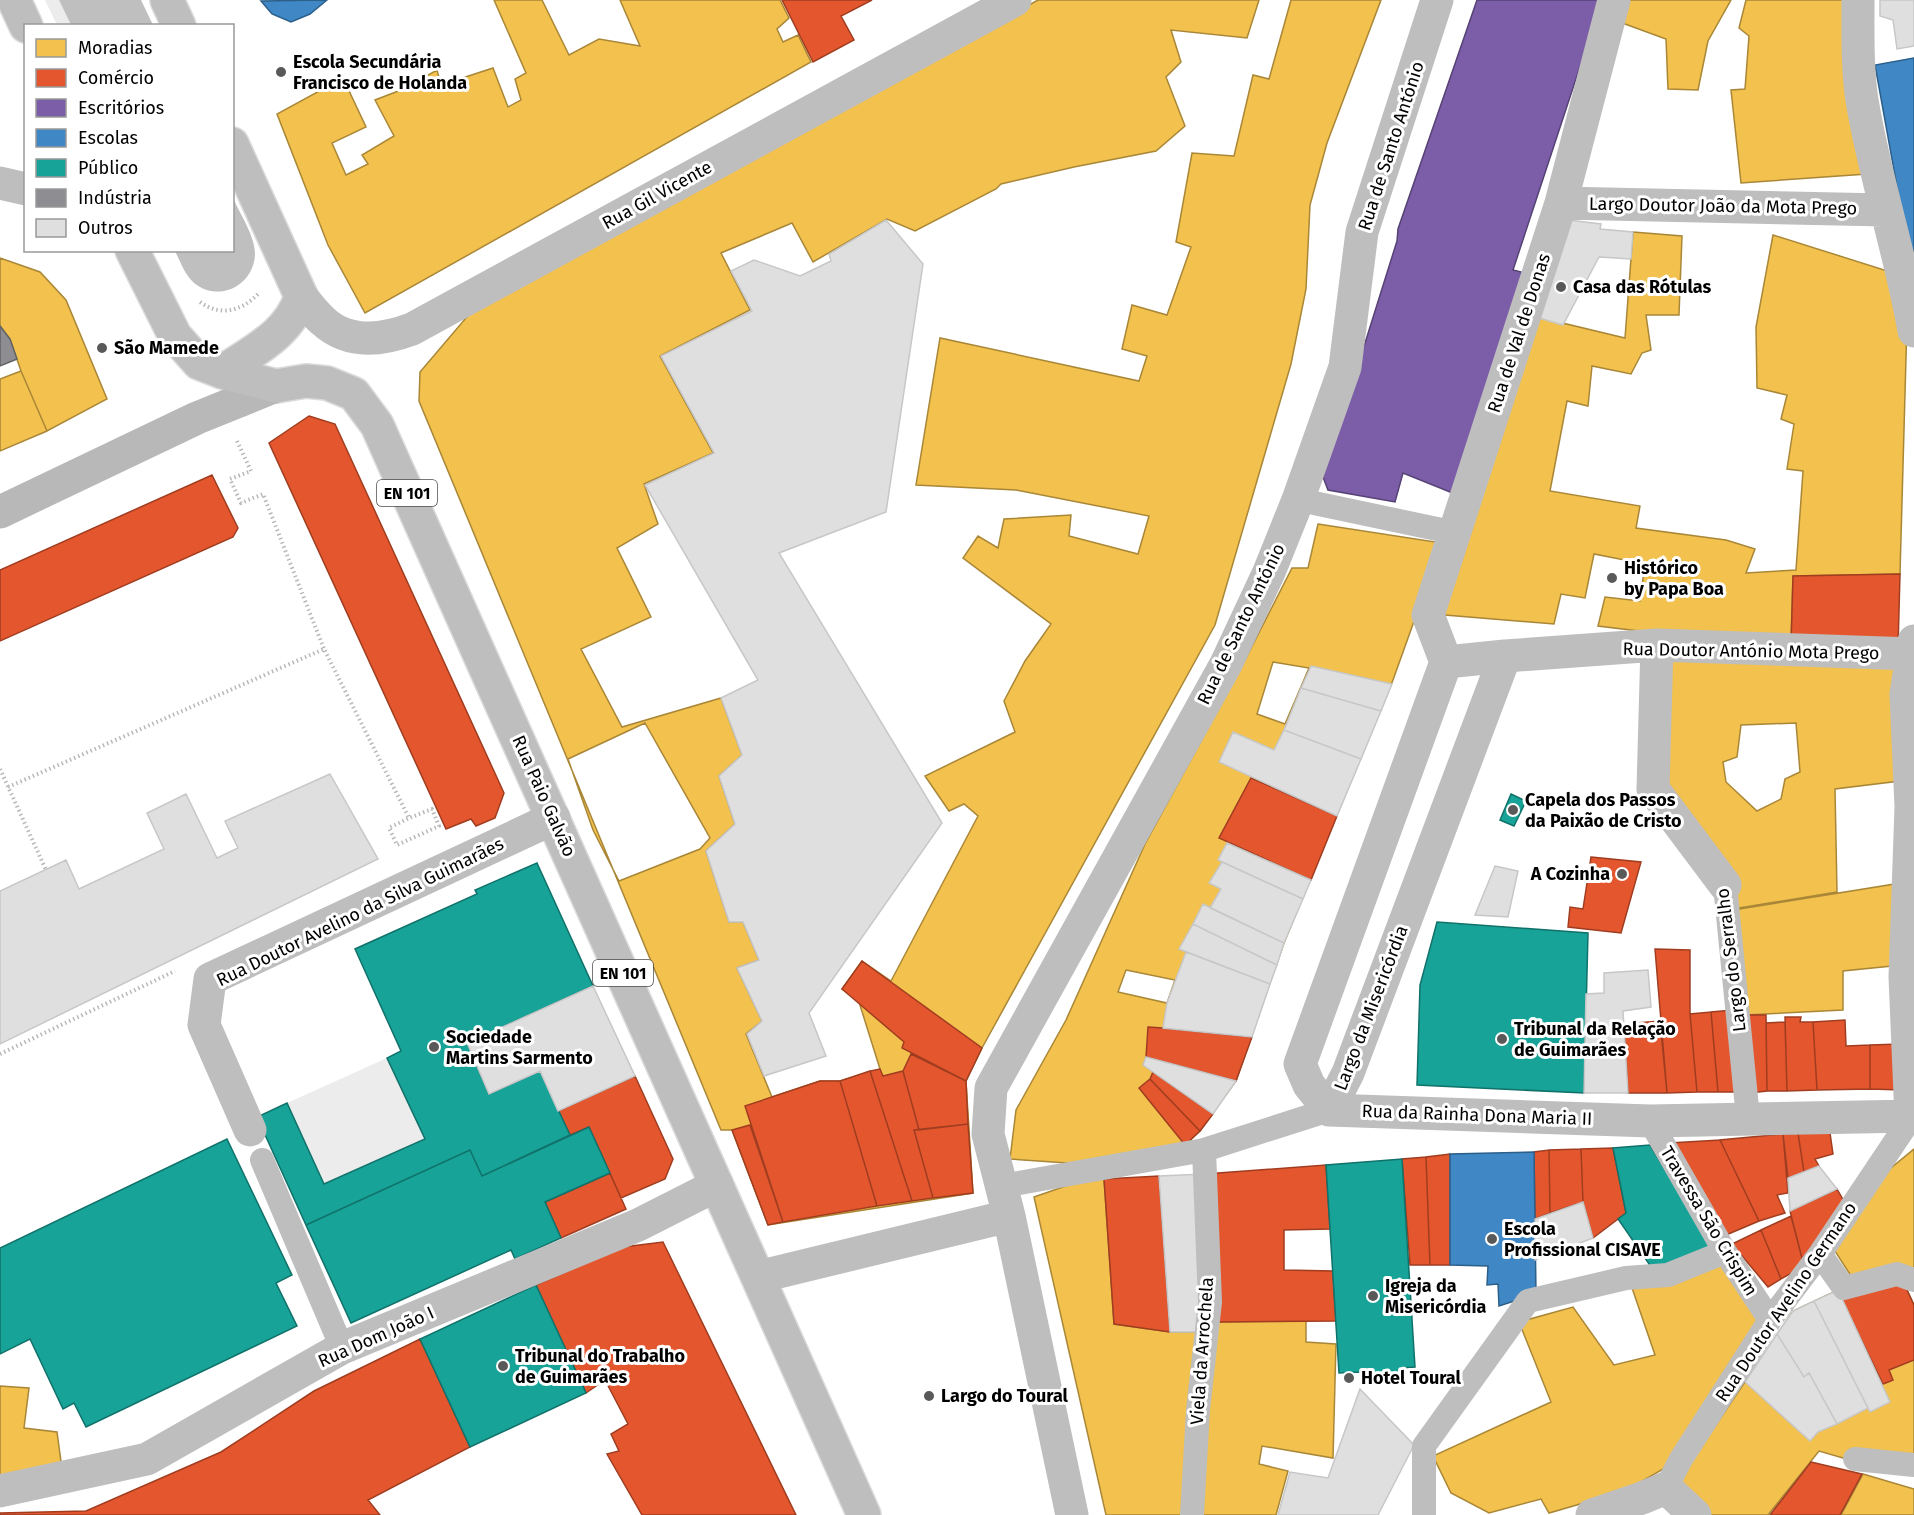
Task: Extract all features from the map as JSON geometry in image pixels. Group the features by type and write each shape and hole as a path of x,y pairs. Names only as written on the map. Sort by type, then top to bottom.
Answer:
{"main road":[{"path":"173,431 222,372"},
{"path":"0,512 197,418 276,386"}],"street":[{"path":"0,13 3,0"},
{"path":"14,0 25,24"},
{"path":"167,0 178,24"},
{"name":"Rua Gil Vicente","path":"234,148 301,296 324,323 345,335 369,340 393,337 412,329 1015,0"},
{"name":"Rua de Santo António","path":"1011,1200 988,1134 991,1088 1226,664 1269,572 1298,500 1345,367 1362,232 1437,0"},
{"name":"Rua de Val de Donas","path":"1446,662 1428,615 1561,203 1614,0"},
{"path":"1858,0 1862,104 1914,331"},
{"path":"0,183 24,189"},
{"name":"Largo Doutor João da Mota Prego","path":"1561,203 1885,210"},
{"name":"EN 101","path":"133,252 175,336 199,363 222,372 276,386"},
{"path":"222,372 277,335 297,311 301,296"},
{"name":"Rua Paio Galvão","path":"276,386 306,381 327,383 354,394 377,424 758,1277"},
{"path":"1314,503 1456,532"},
{"name":"Rua Doutor António Mota Prego","path":"1446,662 1657,645 1913,648"},
{"name":"Largo do Serralho","path":"1657,645 1653,789 1725,885 1748,1118"},
{"path":"1912,1117 1905,977 1911,807 1906,694 1913,648"},
{"name":"Largo da Misericórdia","path":"1446,662 1300,1064 1309,1084 1329,1110 1348,1073 1505,656"},
{"name":"Rua Doutor Avelino da Silva Guimarães","path":"256,1145 204,1026 210,979 554,818"},
{"name":"Rua da Rainha Dona Maria II","path":"1011,1200 1204,1150 1329,1110 1650,1121 1912,1117"},
{"name":"Rua Doutor Avelino Germano","path":"1666,1488 1681,1459 1770,1320 1820,1254 1912,1117"},
{"name":"Travessa São Crispim","path":"1650,1121 1725,1252 1770,1320"},
{"path":"256,1145 342,1348"},
{"name":"Viela da Arrochela","path":"1192,1515 1198,1410 1210,1302 1204,1150"},
{"name":"Rua Dom João I","path":"0,1491 147,1459 342,1348 638,1225 717,1185"},
{"path":"758,1277 1011,1200 1072,1515"},
{"path":"1424,1515 1424,1446 1528,1301 1626,1278 1668,1275 1725,1252"},
{"path":"1820,1254 1844,1288 1896,1274 1914,1280"},
{"name":"EN 101","path":"758,1277 864,1515"},
{"path":"1855,1459 1914,1466"},
{"path":"1592,1515 1666,1488 1695,1515"}],"path":[{"path":"193,296 202,304 226,311 249,304 262,291"},
{"path":"237,441 251,471 230,479 241,503 263,494 324,649 409,818"},
{"path":"8,788 324,649"},
{"path":"0,769 46,870"},
{"path":"432,809 439,826 397,845 389,828 409,818 432,809"},
{"path":"0,1054 170,973"}],"shaded area":[{"path":"45,0 59,0 71,24 57,24"},
{"path":"59,0 141,0 153,24 71,24"},
{"path":"234,200 253,240 255,254 248,275 242,283 233,288 214,291 203,289 194,283 175,252 234,252"},
{"path":"387,1058 425,1139 324,1184 287,1103"}],"building: Moradias":[{"path":"494,0 542,0 569,55 599,39 640,46 620,0 780,0 789,18 777,29 783,42 798,35 811,62 365,313 328,245 277,114 343,78 366,127 332,143 346,175 368,164 362,155 394,136 375,100 401,90 437,70 441,85 493,68 508,107 521,100 515,79 526,73"},
{"path":"1038,0 1259,0 1247,38 1171,30 1181,62 1166,77 1185,126 1156,151 1001,184 996,189 915,231 887,219 813,262 792,223 721,253 750,310 660,356 713,453 644,484 658,524 617,548 651,617 581,649 622,727 721,698 742,755 719,776 735,824 706,851 729,922 743,922 759,960 737,968 762,1021 746,1034 772,1097 820,1081 840,1081 880,1069 859,1002 842,989 862,961 891,981 978,816 964,804 949,811 925,776 1015,732 1004,701 1025,661 1051,624 963,558 978,536 998,548 1004,519 1071,515 1069,536 1138,554 1149,516 1016,490 916,485 940,338 1139,381 1147,356 1122,349 1132,305 1167,315 1191,247 1176,242 1192,153 1234,156 1253,75 1269,79 1291,0 1381,0 1327,143 1310,205 1306,289 1291,364 1215,625 966,1081 973,1193 768,1225 732,1130 721,1130 419,401 420,372 471,312"},
{"path":"1622,0 1731,0 1708,41 1698,90 1668,89 1666,39 1614,20"},
{"path":"1746,0 1850,0 1867,174 1741,183 1731,90 1745,89 1749,36 1739,28"},
{"path":"1633,232 1682,236 1679,315 1646,315 1651,350 1642,353 1631,374 1592,366 1588,406 1567,401 1550,491 1640,506 1636,528 1726,540 1755,549 1746,573 1796,570 1803,471 1787,469 1794,424 1781,419 1787,395 1757,388 1756,327 1773,235 1897,274 1907,322 1900,574 1793,576 1791,644 1730,642 1598,626 1605,597 1640,601 1645,564 1594,554 1585,598 1561,594 1554,624 1433,614 1529,315 1625,338"},
{"path":"0,258 40,272 66,300 107,399 47,431 10,339 0,326"},
{"path":"21,371 47,431 0,451 0,379"},
{"path":"1318,524 1442,543 1393,680 1284,943 1236,1081 1200,1131 1185,1145 1082,1164 1010,1159 1016,1110 1066,1020 1145,844 1243,664 1292,568 1308,568","holes":["1273,662 1309,668 1285,724 1257,714","1126,970 1175,980 1167,1003 1118,992"]},
{"path":"1664,654 1902,661 1900,781 1835,789 1837,892 1733,909 1664,782","holes":["1796,723 1800,772 1785,779 1781,799 1757,811 1726,782 1723,762 1737,757 1741,725"]},
{"path":"645,723 710,838 700,849 619,881 593,830 568,759"},
{"path":"1895,884 1892,966 1843,971 1843,1010 1745,1015 1733,910"},
{"path":"1914,1149 1914,1274 1853,1279 1831,1245 1880,1177"},
{"path":"1104,1179 1114,1324 1170,1332 1204,1332 1184,1515 1106,1515 1034,1197 1080,1181"},
{"path":"1722,1263 1761,1319 1665,1468 1625,1491 1549,1513 1541,1499 1489,1513 1451,1493 1433,1456 1551,1402 1519,1322 1573,1307 1614,1365 1655,1355 1630,1282"},
{"path":"1901,1277 1914,1305 1914,1455 1843,1458 1819,1451 1768,1515 1703,1515 1678,1481 1793,1311 1838,1290"},
{"path":"1306,1321 1306,1342 1336,1344 1333,1458 1262,1446 1259,1464 1288,1471 1276,1515 1196,1515 1215,1322"},
{"path":"0,1386 29,1388 24,1428 57,1432 62,1469 0,1479"},
{"path":"1863,1474 1914,1489 1914,1515 1841,1515"}],"building: Comércio":[{"path":"782,0 872,0 841,16 854,40 813,62"},
{"path":"309,416 335,424 504,793 495,818 476,826 471,819 446,829 269,443"},
{"path":"212,475 238,528 233,537 0,641 0,570"},
{"path":"1900,574 1898,648 1791,644 1793,576"},
{"path":"1251,778 1337,816 1311,880 1219,838"},
{"path":"1591,857 1641,862 1621,933 1568,927 1570,907 1583,909"},
{"path":"1655,949 1690,950 1690,1014 1697,1092 1667,1093"},
{"path":"862,961 982,1048 966,1081 902,1048 904,1042 842,989"},
{"path":"1733,1010 1740,1092 1718,1092 1711,1012"},
{"path":"1711,1012 1718,1092 1697,1092 1690,1014"},
{"path":"1745,1015 1766,1015 1767,1091 1749,1093"},
{"path":"1785,1017 1801,1017 1800,1022 1813,1022 1817,1090 1787,1091"},
{"path":"1845,1020 1846,1046 1870,1045 1870,1089 1817,1090 1813,1022"},
{"path":"1660,1021 1667,1093 1628,1093 1624,1024"},
{"path":"1785,1022 1787,1091 1767,1091 1766,1023"},
{"path":"1148,1027 1252,1037 1236,1081 1146,1057"},
{"path":"1900,1044 1902,1090 1870,1089 1870,1045"},
{"path":"911,1054 966,1081 968,1124 919,1130 903,1071"},
{"path":"880,1069 883,1076 903,1071 919,1130 914,1130 933,1198 912,1201 870,1071"},
{"path":"870,1071 912,1201 877,1206 840,1081"},
{"path":"1153,1072 1213,1114 1200,1131 1150,1079"},
{"path":"635,1076 673,1159 665,1179 621,1198 589,1127 570,1135 558,1111"},
{"path":"1150,1079 1200,1131 1185,1145 1139,1088"},
{"path":"820,1081 840,1081 877,1206 783,1222 745,1106"},
{"path":"968,1124 973,1193 933,1198 914,1130"},
{"path":"750,1125 783,1222 768,1225 732,1130"},
{"path":"1798,1133 1804,1172 1788,1178 1783,1134"},
{"path":"1798,1133 1830,1133 1833,1154 1815,1159 1819,1166 1804,1172"},
{"path":"1783,1134 1788,1193 1777,1195 1785,1213 1759,1221 1720,1140"},
{"path":"1720,1140 1759,1221 1726,1235 1670,1143"},
{"path":"1613,1148 1626,1213 1593,1238 1583,1202 1581,1149"},
{"path":"1581,1149 1583,1202 1550,1213 1549,1150"},
{"path":"1549,1150 1550,1213 1535,1219 1534,1152"},
{"path":"1450,1154 1450,1265 1430,1265 1426,1157"},
{"path":"1426,1157 1430,1265 1410,1265 1402,1159"},
{"path":"1326,1165 1330,1229 1284,1230 1284,1270 1333,1271 1336,1321 1215,1322 1205,1174"},
{"path":"610,1173 626,1209 561,1238 545,1202"},
{"path":"1159,1176 1170,1332 1114,1324 1104,1179"},
{"path":"1837,1189 1845,1203 1804,1266 1790,1211"},
{"path":"1791,1216 1804,1266 1781,1279 1761,1230"},
{"path":"1761,1230 1781,1279 1768,1287 1732,1244"},
{"path":"663,1242 796,1515 642,1515 607,1454 619,1451 611,1434 628,1424 605,1380 586,1393 536,1285 623,1247"},
{"path":"1901,1277 1914,1305 1914,1360 1889,1370 1893,1380 1883,1384 1840,1296"},
{"path":"420,1339 470,1447 368,1500 380,1515 0,1515 0,1513 86,1511 221,1452 314,1391"},
{"path":"1811,1462 1862,1474 1840,1515 1770,1515"}],"building: Escritórios":[{"path":"1477,0 1602,0 1513,270 1525,273 1455,494 1403,473 1395,502 1328,490 1323,477 1397,241 1398,229"}],"building: Escolas":[{"path":"327,0 310,14 291,22 272,14 261,1"},
{"path":"1914,58 1914,281 1875,65"},
{"name":"Escola Profissional CISAVE","path":"1534,1152 1536,1294 1499,1306 1498,1284 1487,1285 1488,1266 1450,1265 1450,1154"}],"building: Público":[{"name":"Capela dos Passos da Paixão de Cristo","path":"1511,794 1526,801 1514,826 1500,820"},
{"name":"Sociedade Martins Sarmento","path":"537,863 593,986 467,1043 489,1094 540,1071 570,1135 482,1176 470,1150 306,1225 257,1117 287,1103 324,1184 425,1139 387,1058 401,1051 355,949 477,894 475,890"},
{"name":"Tribunal da Relação de Guimarães","path":"1437,922 1588,933 1584,1093 1417,1085 1420,985"},
{"path":"589,1127 610,1173 545,1202 561,1238 515,1259 511,1250 351,1323 306,1225 470,1150 482,1176"},
{"path":"227,1139 292,1275 276,1283 297,1326 86,1427 74,1403 63,1409 30,1339 0,1354 0,1248"},
{"path":"1650,1145 1717,1255 1656,1274 1618,1219 1626,1213 1613,1148"},
{"name":"Igreja da Misericórdia","path":"1402,1159 1415,1367 1401,1368 1404,1380 1361,1383 1361,1372 1339,1373 1326,1165"},
{"name":"Tribunal do Trabalho de Guimarães","path":"536,1285 586,1393 470,1447 420,1339"}],"building: Indústria":[{"path":"0,326 10,339 17,359 0,366"}],"building: Outros":[{"path":"1880,0 1914,0 1914,46 1897,49 1893,20 1880,16"},
{"name":"Casa das Rótulas","path":"1560,219 1601,224 1600,229 1633,232 1631,259 1599,257 1563,325 1529,315"},
{"path":"886,220 923,264 886,512 779,553 942,823 809,1013 826,1056 764,1076 747,1034 762,1021 737,968 759,960 743,922 729,922 706,851 735,824 719,776 742,755 721,698 758,680 645,485 714,453 661,356 752,311 731,271 754,260 800,276 831,261 829,254"},
{"path":"1311,666 1392,684 1381,711 1301,688"},
{"path":"1301,688 1381,711 1361,759 1284,730"},
{"path":"1284,730 1361,759 1337,816 1219,762 1233,732 1274,750"},
{"path":"330,774 378,859 0,1044 0,891 66,860 79,889 164,849 147,813 186,794 217,858 238,848 225,821"},
{"path":"1227,843 1311,880 1303,899 1218,860"},
{"path":"1222,862 1303,899 1284,943 1210,908 1221,889 1209,883"},
{"path":"1495,866 1518,871 1508,917 1475,915"},
{"path":"1203,904 1284,943 1277,965 1193,924"},
{"path":"1193,924 1277,965 1270,984 1179,949"},
{"path":"1186,952 1270,984 1252,1037 1163,1028 1167,1003"},
{"path":"1648,970 1651,1007 1623,1011 1628,1093 1584,1093 1586,994 1604,993 1604,973"},
{"path":"593,986 635,1076 558,1111 540,1071 489,1094 467,1043"},
{"path":"1146,1057 1236,1081 1213,1114 1143,1065"},
{"path":"1819,1166 1837,1189 1790,1211 1788,1178"},
{"path":"1205,1174 1204,1332 1170,1332 1159,1176"},
{"path":"1583,1202 1593,1238 1535,1260 1535,1219"},
{"path":"1838,1290 1890,1402 1870,1412 1814,1301"},
{"path":"1814,1301 1868,1408 1837,1424 1809,1373 1804,1377 1777,1334 1793,1311"},
{"path":"1777,1334 1804,1377 1809,1373 1837,1424 1818,1432 1810,1441 1745,1382"},
{"path":"1360,1389 1414,1445 1378,1515 1278,1515 1290,1472 1328,1478"}],"place":[{"name":"Escola Secundária Francisco de Holanda","path":"281,72"},
{"name":"Casa das Rótulas","path":"1561,287"},
{"name":"São Mamede","path":"102,348"},
{"name":"Histórico by Papa Boa","path":"1612,578"},
{"name":"Capela dos Passos da Paixão de Cristo","path":"1513,810"},
{"name":"A Cozinha","path":"1622,874"},
{"name":"Tribunal da Relação de Guimarães","path":"1502,1039"},
{"name":"Sociedade Martins Sarmento","path":"434,1047"},
{"name":"Escola Profissional CISAVE","path":"1492,1239"},
{"name":"Igreja da Misericórdia","path":"1373,1296"},
{"name":"Tribunal do Trabalho de Guimarães","path":"503,1366"},
{"name":"Hotel Toural","path":"1349,1378"},
{"name":"Largo do Toural","path":"929,1396"}]}
